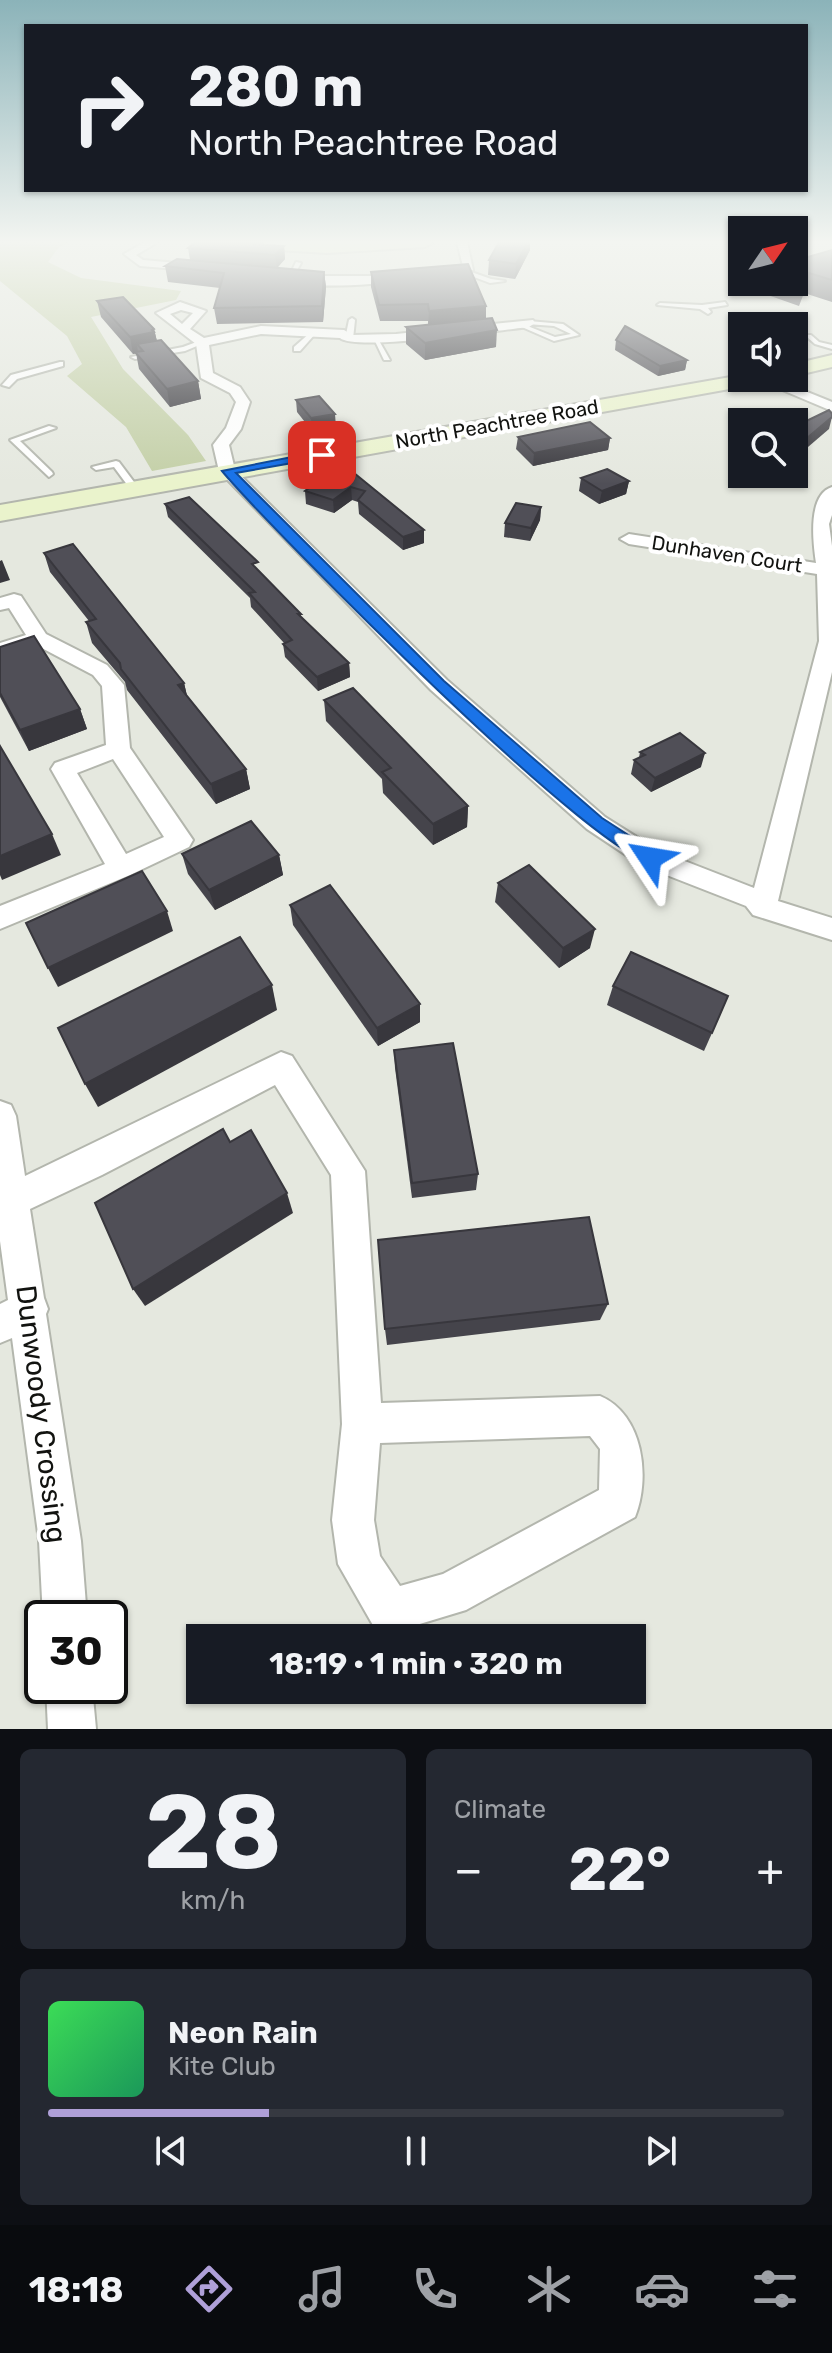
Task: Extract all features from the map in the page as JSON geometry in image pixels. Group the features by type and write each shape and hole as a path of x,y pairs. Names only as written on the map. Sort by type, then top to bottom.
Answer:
{"street":[{"path":"182,330 202,342 261,330 344,334 349,339 523,324"},
{"path":"202,342 206,375 235,390 243,402 233,429 221,445 227,471 439,685 596,823 650,858 755,899 763,907 832,929"},
{"path":"808,367 832,361"},
{"name":"North Peachtree Road","path":"0,513 728,383"},
{"path":"794,392 832,407"},
{"path":"763,907 829,641 826,570 820,524 832,492"},
{"name":"Dunhaven Court","path":"629,539 826,570"},
{"path":"0,604 14,600 38,638 100,670 113,685 118,749 180,840 0,918"},
{"path":"0,649 38,638"},
{"path":"118,749 63,769 121,868"},
{"path":"8,1188 90,1164 281,1066 348,1171 362,1424 353,1520 360,1564 390,1611 450,1594 620,1502 620,1443 600,1416 362,1424"},
{"name":"Dunwoody Crossing","path":"0,1116 8,1188 15,1317 60,1541 64,1600"},
{"path":"70,1704 72,1729"}],"lane":[{"path":"349,339 352,323"},
{"path":"523,324 557,325 569,328 576,335 554,339 523,324"},
{"path":"297,349 313,333"},
{"path":"809,336 817,343 832,347"},
{"path":"375,338 387,358"},
{"path":"135,357 185,349 202,342"},
{"path":"6,385 14,377 60,364"},
{"path":"49,474 14,440 52,428"},
{"path":"96,467 116,464 134,488"}],"green space":[{"path":"51,323 94,323 123,369 188,435 206,461 152,471 126,427 67,376 82,364 67,336"}],"building":[{"path":"117,323 148,323 154,329 154,332 130,337"},
{"path":"494,323 497,330 425,343 406,327"},
{"path":"625,326 687,360 660,366 616,340"},
{"path":"161,340 198,381 167,389 135,352 143,351 137,344"},
{"path":"319,396 335,414 311,418 296,400"},
{"path":"829,410 832,414 808,437 808,420"},
{"path":"590,422 610,438 534,453 518,437"},
{"path":"343,464 424,530 403,537 358,500 365,491 351,487 333,500 305,491 324,477 306,471"},
{"path":"607,469 629,481 602,491 581,478"},
{"path":"189,497 258,562 252,564 349,663 317,677 283,644 292,640 249,593 255,592 165,504"},
{"path":"516,503 541,507 531,528 505,523"},
{"path":"73,544 184,683 178,685 246,769 211,784 121,669 120,663 86,622 96,619 44,553"},
{"path":"34,636 80,709 20,730 0,693 0,647"},
{"path":"353,688 468,806 433,824 382,772 391,768 324,700"},
{"path":"680,733 705,753 655,778 634,760 645,755 640,752"},
{"path":"0,746 52,834 0,856"},
{"path":"251,821 279,855 209,890 182,854"},
{"path":"529,865 595,929 563,948 498,883"},
{"path":"142,871 167,911 48,968 26,923"},
{"path":"330,885 420,1004 377,1028 290,905"},
{"path":"240,937 272,985 85,1084 58,1028"},
{"path":"631,952 728,996 712,1033 613,986"},
{"path":"453,1043 478,1174 412,1183 394,1050"},
{"path":"223,1129 230,1142 251,1130 287,1193 133,1289 95,1203"},
{"path":"589,1217 608,1304 385,1329 378,1240"}],"route":[{"path":"322,455 227,471 439,685 596,823 650,858"}]}
